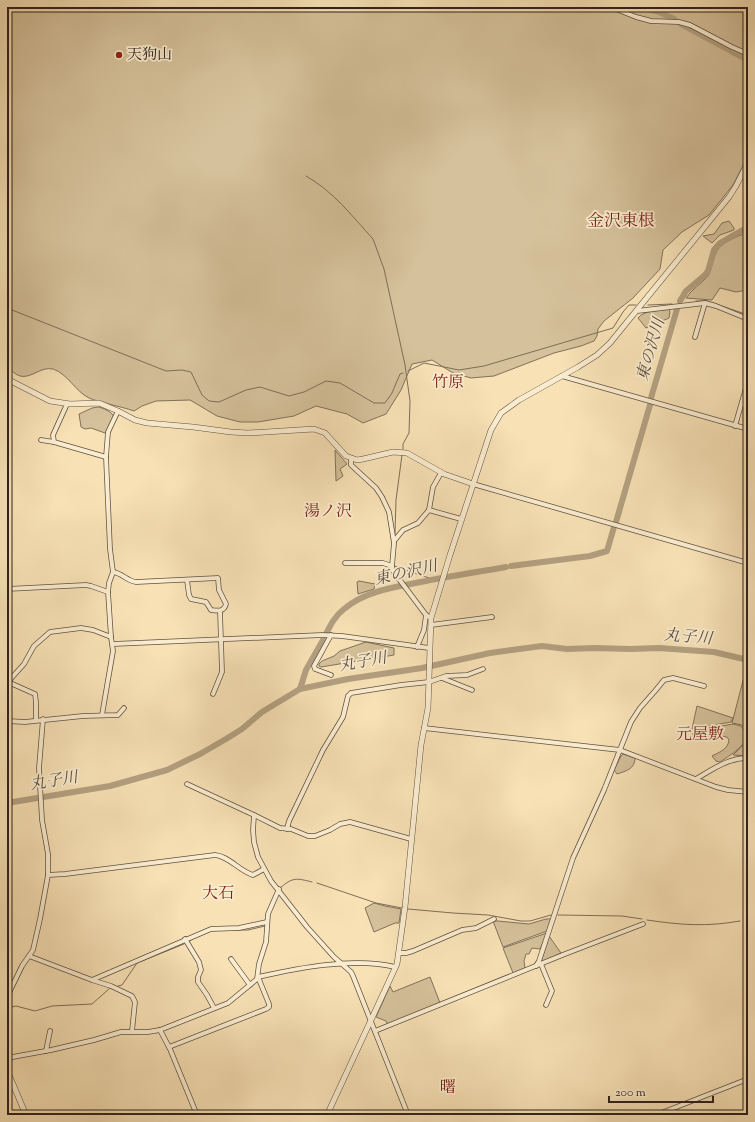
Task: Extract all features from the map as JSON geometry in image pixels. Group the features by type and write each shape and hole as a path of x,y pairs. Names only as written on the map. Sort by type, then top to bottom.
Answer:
{"street":[{"path":"611,7 636,18 651,21 679,22 690,25 748,54"},
{"path":"417,647 444,575 491,430 501,413 518,400 597,355 610,343 729,197 748,162"},
{"path":"637,311 705,303 748,319"},
{"path":"695,337 705,303"},
{"path":"562,376 748,429"},
{"path":"7,379 50,401 67,404 98,403 135,420 147,423 193,426 248,433 314,429 325,433 341,452 351,458 363,459 400,452 413,456 441,473 473,484 748,563"},
{"path":"735,426 748,381"},
{"path":"54,442 53,434 67,404"},
{"path":"102,715 112,660 113,644 111,637 108,592 109,583 113,572 110,550 106,457 108,432 118,411"},
{"path":"41,440 54,442 106,457"},
{"path":"327,1115 395,967 399,953 424,728 428,708 429,682 431,625 429,616 404,587 393,571 394,541 389,512 376,488 352,465 351,458"},
{"path":"394,541 403,530 418,523 429,510 433,487 441,473"},
{"path":"429,510 462,519"},
{"path":"345,563 383,563 392,566"},
{"path":"113,572 119,573 131,582 218,578 219,590 226,604 224,608 220,611 211,610 205,602 190,599 188,595 187,580"},
{"path":"7,589 86,585 108,592"},
{"path":"213,694 222,672 220,611"},
{"path":"431,625 492,617"},
{"path":"36,720 35,694 7,683 24,664 31,650 50,632 81,628 93,630 111,637"},
{"path":"113,644 221,640 299,635 331,635 429,650"},
{"path":"331,635 314,666 315,668 331,675"},
{"path":"287,829 289,821 323,750 343,717 348,696 351,693 429,682 451,675 467,675 483,669"},
{"path":"442,678 472,690"},
{"path":"536,966 539,961 573,858 631,722 640,708 664,680 673,678 704,686"},
{"path":"7,721 17,722 118,715 124,708"},
{"path":"7,997 22,966 30,956 36,939 48,875 48,854 42,820 43,812 39,783 43,719"},
{"path":"424,728 620,750 716,787 748,792"},
{"path":"696,779 726,761 737,758 748,758"},
{"path":"187,784 254,815 274,826 295,830 303,835 315,836 340,824 350,822 411,839"},
{"path":"254,815 254,842 258,857 264,869 271,881 307,927 353,976 408,1115"},
{"path":"48,875 72,874 215,855 224,857 247,874 253,875 264,869"},
{"path":"169,1047 269,1007 258,977 266,942 268,914 279,890"},
{"path":"399,953 413,951 462,930 476,928 494,919"},
{"path":"92,980 211,929 239,928 267,922"},
{"path":"375,1031 642,924"},
{"path":"185,940 199,962 201,970 198,977 198,982 214,1008"},
{"path":"30,956 111,986 132,996 135,1002 132,1031"},
{"path":"231,959 250,985"},
{"path":"7,1058 46,1051 121,1032 148,1032 160,1030 228,1003 258,977 295,969 342,964 395,967"},
{"path":"541,964 552,991 546,1006"},
{"path":"160,1030 169,1047 197,1115"},
{"path":"46,1051 50,1031"},
{"path":"7,1070 26,1115"},
{"path":"656,1115 748,1079"}],"shaded area":[{"path":"7,7 748,7 748,156 733,185 709,215 682,232 663,250 660,269 633,298 604,321 598,329 597,336 594,341 554,353 494,376 471,378 453,373 432,360 412,364 401,390 386,414 363,423 347,414 316,406 294,416 258,422 240,422 217,416 190,400 156,401 142,406 134,411 89,398 63,375 53,369 44,369 28,376 24,376 18,375 7,368"},
{"path":"729,221 734,230 720,235 712,243 703,236 714,234 722,223"},
{"path":"748,232 747,290 736,292 720,288 712,300 686,298 708,276 717,250 729,240"},
{"path":"669,309 669,318 646,328 638,318 648,312"},
{"path":"99,407 107,410 113,415 115,420 112,427 105,433 91,428 85,429 81,427 79,414 92,408"},
{"path":"335,450 347,464 340,469 343,476 336,481"},
{"path":"359,581 375,584 374,589 358,594 357,582"},
{"path":"366,642 394,648 394,655 321,667 319,666 322,661 334,656 340,651"},
{"path":"745,673 748,674 748,756 733,755 743,745 746,738 745,730 742,725 732,723"},
{"path":"697,706 733,718 731,722 692,729"},
{"path":"733,724 742,727 745,735 744,741 735,752 720,762 716,761 712,756 721,752 727,746 729,740 727,737 693,737 692,734 697,730"},
{"path":"623,754 635,758 635,762 629,769 617,774 614,770"},
{"path":"374,903 401,909 399,923 395,923 374,932 365,908"},
{"path":"551,919 547,931 503,947 493,921 529,924"},
{"path":"547,933 540,949 532,948 529,954 526,954 524,961 525,968 513,973 503,948"},
{"path":"549,936 561,953 541,962"},
{"path":"430,977 440,1003 388,1025 386,1021 376,1017 390,986 393,992"}],"waterway":[{"name":"東の沢川","path":"641,7 659,12 674,19"},
{"name":"東の沢川","path":"681,24 748,60"},
{"path":"306,176 334,196 373,239 384,269 405,365 410,401 409,433 403,444 403,449"},
{"name":"東の沢川","path":"680,301 686,291 708,271 714,250 720,243 748,227"},
{"path":"696,301 707,301 748,315"},
{"path":"648,305 672,304"},
{"path":"408,371 424,363 459,370 484,366 613,328 629,305 636,305"},
{"path":"7,308 166,371 182,370 191,372 202,395 209,401 219,402 246,390 260,387 289,396 304,392 326,381 340,383 374,403 385,403 392,393 400,374 403,373"},
{"name":"東の沢川","path":"651,398 677,309"},
{"name":"東の沢川","path":"616,522 650,405"},
{"path":"395,534 396,500 402,455"},
{"name":"東の沢川","path":"511,566 590,556 607,551 614,527"},
{"path":"395,554 396,541"},
{"path":"394,566 432,579"},
{"name":"東の沢川","path":"326,634 338,614 352,603 371,594 401,586 506,567"},
{"name":"東の沢川","path":"300,689 306,670 323,640"},
{"name":"丸子川","path":"7,803 110,786 167,770 226,739 242,729 262,712 300,689 348,679 422,668 490,653 542,646 567,649 659,648 714,652 748,660"},
{"path":"280,888 295,879 312,882"},
{"path":"317,883 376,903 402,908"},
{"path":"408,909 488,915 521,921 530,921 551,915"},
{"path":"558,915 622,916 642,919"},
{"path":"647,920 694,925 740,921"},
{"path":"226,930 248,930 265,926"},
{"path":"188,942 196,937"},
{"path":"118,986 122,985 137,963 184,944"},
{"path":"7,1008 16,1006 35,1011 52,1006 92,1004 110,988"}],"place":[{"name":"天狗山","path":"119,55"}],"district":[{"name":"金沢東根","path":"621,222"},
{"name":"竹原","path":"448,383"},
{"name":"湯ノ沢","path":"328,512"},
{"name":"元屋敷","path":"700,735"},
{"name":"大石","path":"218,894"},
{"name":"曙","path":"448,1088"}]}
